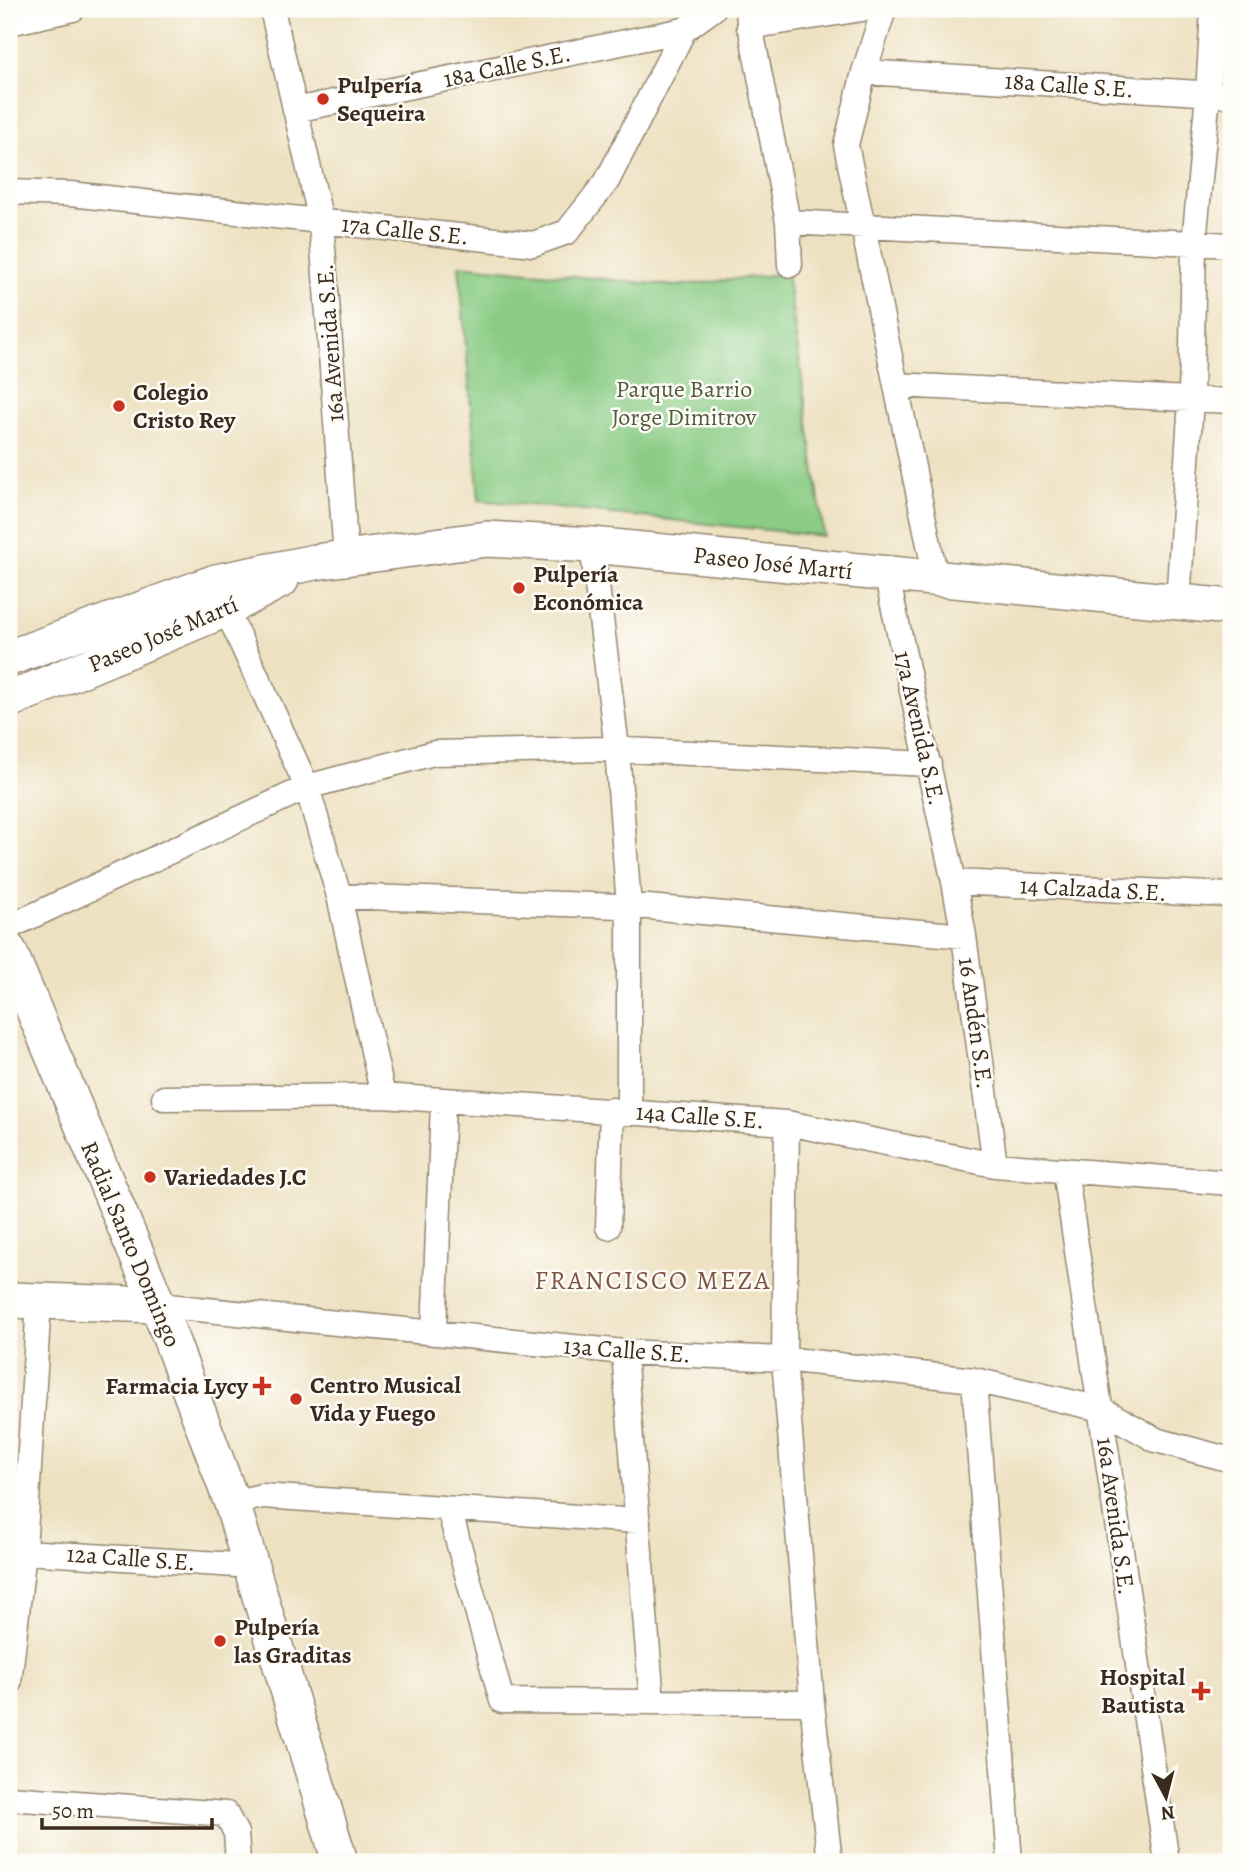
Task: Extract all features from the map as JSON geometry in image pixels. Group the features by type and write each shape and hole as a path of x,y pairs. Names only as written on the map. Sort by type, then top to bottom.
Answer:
{"main road":[{"name":"Paseo José Martí","path":"9,658 216,582 331,560 487,539 592,545 1231,607"},
{"name":"Paseo José Martí","path":"18,696 226,609 331,560"},
{"path":"9,727 18,696"},
{"name":"Radial Santo Domingo","path":"9,951 159,1305 232,1503 340,1862"},
{"name":"13a Calle S.E.","path":"24,1300 159,1305"}],"street":[{"path":"9,23 73,9"},
{"name":"16a Avenida S.E.","path":"272,9 321,221 331,560"},
{"name":"18a Calle S.E.","path":"295,110 684,30 713,9"},
{"path":"790,265 788,222 748,18 862,9"},
{"path":"884,9 864,72 846,145 936,578"},
{"path":"1178,603 1191,399 1194,243 1220,94 1213,9"},
{"name":"17a Calle S.E.","path":"9,192 70,194 533,244 567,232 607,181 684,30"},
{"name":"18a Calle S.E.","path":"864,72 1220,94"},
{"path":"788,222 1231,245"},
{"path":"896,385 1231,401"},
{"path":"592,545 617,749 629,907 620,1111 608,1227"},
{"name":"17a Avenida S.E.","path":"886,573 954,882"},
{"path":"226,609 307,787 339,897 383,1096"},
{"path":"9,927 307,787 434,753 617,749 929,764"},
{"name":"14 Calzada S.E.","path":"954,882 1231,895"},
{"name":"16 Andén S.E.","path":"954,882 964,936 995,1165"},
{"path":"339,897 629,907 964,936"},
{"name":"14a Calle S.E.","path":"164,1098 383,1096 787,1123 995,1165 1231,1183"},
{"path":"433,1333 443,1102"},
{"path":"787,1123 784,1359 812,1703 830,1862"},
{"name":"16a Avenida S.E.","path":"1065,1170 1167,1862"},
{"path":"9,1683 24,1300"},
{"name":"13a Calle S.E.","path":"159,1305 624,1352 784,1359 974,1380 1101,1409 1156,1440 1231,1460"},
{"path":"624,1352 652,1702"},
{"path":"974,1380 1010,1862"},
{"path":"232,1503 262,1496 638,1521"},
{"path":"449,1509 502,1701 812,1703"},
{"name":"12a Calle S.E.","path":"16,1551 253,1566"},
{"path":"9,1798 226,1814 236,1833 238,1862"}],"green space":[{"name":"Parque Barrio Jorge Dimitrov","path":"459,265 676,286 787,273 824,536 479,500"}],"place":[{"name":"Pulpería Sequeira","path":"323,99"},
{"name":"Colegio Cristo Rey","path":"119,406"},
{"name":"Pulpería Económica","path":"519,588"},
{"name":"Variedades J.C","path":"150,1177"},
{"name":"Farmacia Lycy","path":"262,1386"},
{"name":"Centro Musical Vida y Fuego","path":"296,1399"},
{"name":"Pulpería las Graditas","path":"220,1641"},
{"name":"Hospital Bautista","path":"1201,1691"}],"district":[{"name":"FRANCISCO MEZA","path":"653,1280"}]}
